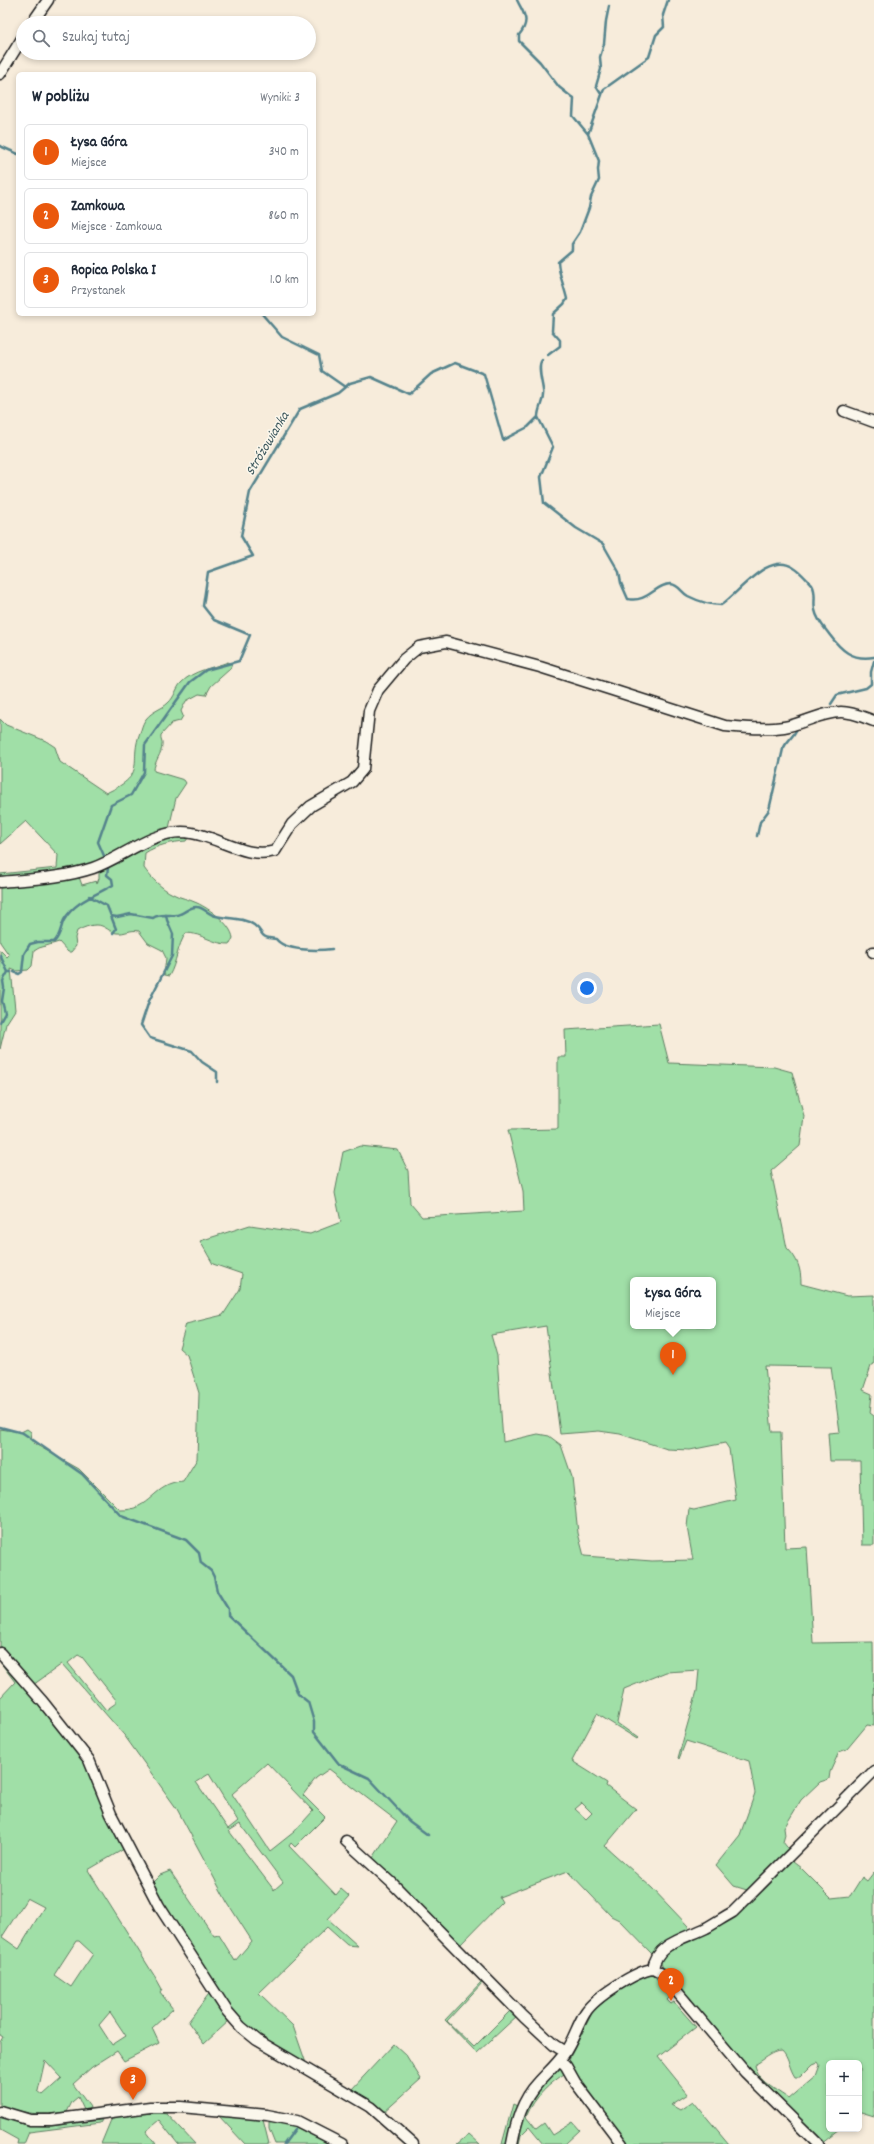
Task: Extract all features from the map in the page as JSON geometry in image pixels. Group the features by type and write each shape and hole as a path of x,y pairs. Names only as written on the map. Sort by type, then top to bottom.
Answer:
{"street":[{"path":"37,16 48,0"},
{"path":"0,74 16,48"},
{"path":"844,411 874,422"},
{"path":"0,882 59,876 94,868 156,838 176,832 193,833 205,836 246,851 263,854 275,851 292,824 311,806 352,782 364,769 369,711 378,690 404,659 419,647 434,643 446,642 540,667 725,726 742,728 784,727 830,713 842,712 853,713 874,721"},
{"path":"0,1653 43,1702 89,1760 111,1814 159,1906 227,2011 240,2027 277,2052 371,2107 413,2144"},
{"path":"653,1969 655,1958 669,1944 706,1928 733,1912 874,1771"},
{"path":"346,1841 391,1882 524,2017 554,2045 562,2056 575,2082 622,2144"},
{"path":"512,2144 516,2124 527,2099 537,2084 562,2056 590,2006 640,1973 653,1969 662,1974 745,2072 818,2144"},
{"path":"0,2111 30,2120 51,2120 150,2107 181,2107 259,2114 297,2121 342,2144"}],"green space":[{"path":"228,662 232,664 230,669 211,686 206,695 199,694 186,701 181,711 183,716 180,721 172,723 161,735 162,748 155,764 154,771 184,780 186,783 176,798 169,828 111,857 63,873 0,878 0,874 57,868 58,855 26,821 0,844 0,719 6,725 46,741 55,747 60,762 106,793 120,786 133,773 137,741 143,724 148,716 166,705 174,695 179,685 191,675"},
{"path":"187,835 188,838 186,841 165,844 145,853 144,868 153,879 165,889 214,913 228,927 233,938 230,944 219,943 197,935 186,933 169,976 164,975 166,958 162,950 148,943 139,931 115,933 102,926 93,925 77,931 75,938 76,946 71,952 68,952 59,942 39,948 34,951 32,966 28,970 16,971 11,969 15,1010 6,1024 0,1049 0,950 7,957 9,955 0,942 0,885 79,877 82,885 96,881 97,884 99,869 167,837"},
{"path":"659,1024 669,1063 774,1067 792,1072 804,1116 800,1146 771,1171 787,1248 794,1256 798,1264 801,1284 847,1296 874,1295 874,1364 871,1366 863,1390 872,1394 870,1413 874,1416 874,1545 862,1545 860,1461 830,1461 828,1433 840,1432 831,1367 765,1366 772,1432 781,1432 785,1548 807,1547 813,1643 873,1642 874,1726 867,1725 847,1749 839,1752 830,1772 829,1779 820,1782 801,1800 784,1828 785,1835 783,1842 790,1851 779,1860 750,1891 734,1886 716,1865 740,1835 755,1793 749,1761 686,1741 679,1759 678,1758 697,1691 699,1670 666,1672 624,1689 617,1723 638,1738 637,1739 597,1714 572,1761 607,1783 606,1786 636,1809 605,1846 652,1888 688,1926 689,1931 664,1944 652,1954 619,1920 611,1916 568,1871 499,1897 502,1902 458,1947 371,1861 397,1821 329,1769 316,1778 303,1795 325,1817 295,1847 291,1843 289,1846 336,1895 341,1889 349,1896 328,1919 358,1946 347,1945 327,1927 259,1993 293,2026 307,2066 253,2033 239,2020 167,1913 151,1884 160,1875 170,1871 214,1936 219,1935 235,1961 252,1941 227,1902 177,1809 124,1735 62,1664 33,1685 0,1647 0,1429 21,1432 27,1429 31,1432 32,1440 35,1444 79,1469 120,1510 139,1506 165,1487 183,1482 197,1459 199,1393 187,1355 179,1348 186,1324 223,1315 240,1289 242,1274 213,1264 200,1241 250,1225 310,1234 341,1222 335,1193 343,1152 360,1146 398,1150 408,1171 410,1203 422,1217 524,1211 523,1191 508,1130 558,1129 558,1057 566,1057 565,1030","holes":["546,1326 560,1434 599,1431 620,1434 667,1449 690,1450 725,1443 729,1449 736,1500 694,1510 689,1509 687,1527 693,1560 652,1561 584,1556 578,1533 572,1477 561,1445 549,1436 538,1434 503,1442 497,1356 491,1335","78,1655 82,1657 116,1700 116,1703 106,1710 68,1663","267,1763 313,1811 294,1832 270,1851 232,1794","209,1774 238,1821 228,1829 196,1782","582,1803 592,1813 586,1819 575,1809","240,1824 283,1882 274,1890 229,1831"]},
{"path":"0,1655 84,1762 124,1849 88,1870 157,1980 162,1989 160,1992 173,2009 152,2028 159,2043 124,2061 117,2051 92,2067 73,2084 90,2107 89,2109 84,2110 78,2097 72,2102 67,2112 41,2114 17,2110 0,2105 0,2042 3,2037 0,2035 0,1698 15,1682 0,1662","holes":["27,1898 44,1907 19,1949 2,1937","76,1941 79,1941 93,1954 71,1987 54,1975","110,2012 126,2036 112,2045 99,2025","45,2060 62,2078 43,2095 38,2091"]},
{"path":"789,1859 801,1868 831,1898 850,1896 862,1877 867,1881 874,1872 874,2116 862,2112 862,2060 826,2060 826,2132 835,2132 821,2143 748,2071 663,1969 661,1959 665,1950 717,1925","holes":["778,2051 782,2051 788,2060 795,2077 800,2077 813,2064 818,2062 820,2065 816,2076 789,2099 773,2089 763,2080 759,2076 754,2065"]},
{"path":"653,1975 670,1997 667,2000 671,2004 674,2002 696,2027 658,2057 688,2094 671,2105 680,2110 693,2101 729,2144 627,2144 577,2081 569,2059 593,2011 612,1995 644,1976"},
{"path":"483,1980 518,2015 477,2053 445,2020","holes":["483,1982 511,2010 474,2047 447,2021"]},
{"path":"211,1991 230,2020 204,2044 188,2022"},
{"path":"394,2044 406,2055 421,2079 383,2113 351,2090"},
{"path":"559,2067 562,2067 567,2072 543,2091 526,2117 536,2129 544,2123 552,2135 573,2122 580,2130 565,2144 543,2144 529,2127 521,2135 519,2144 517,2144 527,2111 537,2093"},
{"path":"513,2104 517,2106 508,2144 502,2144"},
{"path":"167,2114 195,2144 178,2144 159,2120 146,2131 156,2144 101,2144 113,2115"},
{"path":"0,2115 25,2125 49,2126 102,2120 100,2123 29,2132 24,2144 17,2144 18,2140 0,2130"},
{"path":"218,2115 263,2120 269,2144 245,2144"},
{"path":"274,2121 294,2126 330,2144 275,2144 269,2129 269,2122"},
{"path":"469,2134 480,2144 457,2144"}],"waterway":[{"path":"517,0 525,18 525,25 519,35 519,41 540,62 559,87 574,99 573,116 588,134 599,161 599,180 591,197 589,208 580,232 572,244 572,250 558,262 560,276 567,299 564,304 553,314 552,331 560,340 560,346 548,355"},
{"path":"588,134 604,89 649,57 656,35 664,27 663,15 668,0"},
{"path":"601,94 596,86 601,69 600,57 604,44 609,6"},
{"path":"0,146 16,153"},
{"path":"264,316 282,337 319,355 322,371 345,387"},
{"path":"538,417 543,394 540,370 542,360"},
{"name":"Stróżowianka","path":"105,858 98,842 111,805 131,795 144,772 145,745 190,682 206,670 239,661 250,635 214,620 203,606 208,572 253,556 241,536 250,492 300,409 338,393 350,383 371,377 409,394 431,374 455,363 484,374 503,440 528,427 538,417 553,447 541,477 544,503 576,528 603,544 619,572 621,583 628,599 635,600 641,598 660,587 671,584 696,600 721,605 755,575 775,564 784,564 797,570 812,585 817,617 833,640 853,656 866,658 874,657"},
{"path":"831,704 837,695 866,688 871,684 871,672 874,661"},
{"path":"757,836 760,822 769,810 783,749 797,729"},
{"name":"Stróżowianka","path":"14,972 19,974 22,972 24,954 30,944 38,942 54,942 59,934 64,920 74,908 86,899 113,885 112,879 107,875 108,868"},
{"path":"89,896 107,906 111,916 117,917 131,914 153,918 162,915 177,915 191,908 197,907 202,908 213,915 250,922 258,928 264,936 276,939 286,946 310,950 332,949"},
{"path":"166,915 173,934 172,956 149,1001 141,1025 150,1038 192,1051 202,1062 217,1072 217,1082"},
{"path":"111,916 116,929 113,933"},
{"name":"Stróżowianka","path":"0,955 8,972 11,972"},
{"path":"0,1022 5,1013 2,1001 4,988 3,981 8,972"},
{"path":"0,1427 23,1433 82,1474 121,1516 186,1540 199,1553 201,1563 211,1571 217,1591 228,1609 228,1615 291,1675 298,1694 308,1702 314,1722 314,1732 339,1764 369,1778 409,1821 428,1835"},
{"path":"284,2144 295,2129"}],"place":[{"name":"Łysa Góra","path":"673,1375"},
{"name":"Zamkowa","path":"671,2001"},
{"name":"Ropica Polska I","path":"133,2100"}]}
